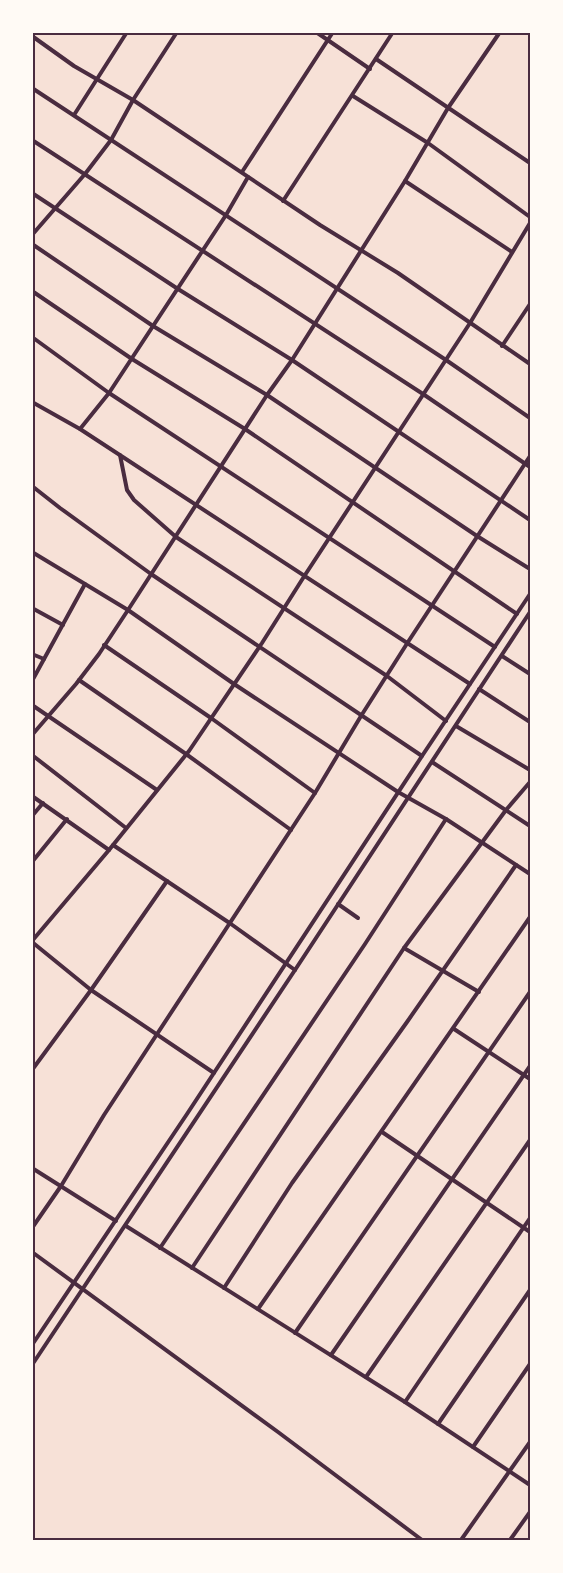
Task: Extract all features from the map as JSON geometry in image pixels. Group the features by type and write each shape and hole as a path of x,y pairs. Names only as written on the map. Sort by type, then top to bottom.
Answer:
{"street":[{"path":"74,116 127,32"},
{"path":"32,235 85,174 110,140 133,100 177,32"},
{"path":"316,32 370,69"},
{"path":"242,172 333,32"},
{"path":"283,201 393,32"},
{"path":"32,735 79,680 128,610 267,395 292,360 405,181 448,108 500,32"},
{"path":"32,36 74,66 133,100 167,125 398,274 530,364"},
{"path":"376,59 530,162"},
{"path":"32,88 446,360 530,418"},
{"path":"353,96 428,143 530,217"},
{"path":"32,140 423,394 530,467"},
{"path":"80,428 109,393 132,359 226,215 248,177"},
{"path":"405,181 512,252"},
{"path":"32,193 178,289 292,360 530,520"},
{"path":"214,1073 91,990 32,942 186,754 211,718 259,648 374,468 446,360 530,223"},
{"path":"525,232 530,236"},
{"path":"32,244 153,326 267,395 374,468 530,569"},
{"path":"32,291 132,359 245,429 352,504 517,614"},
{"path":"502,346 530,304"},
{"path":"32,337 109,393 328,539 495,647"},
{"path":"34,405 80,428 470,684"},
{"path":"120,455 127,490 134,500 176,537 387,676 446,721"},
{"path":"32,1228 61,1186 104,1115 231,924 315,793 408,642 530,456"},
{"path":"33,486 151,574 422,756"},
{"path":"32,552 128,610 234,684 398,792 446,819 530,874"},
{"path":"32,681 85,584"},
{"path":"32,1345 530,594"},
{"path":"32,608 63,625"},
{"path":"32,1365 84,1290 530,612"},
{"path":"525,620 530,624"},
{"path":"104,645 211,718 315,793"},
{"path":"32,654 44,659"},
{"path":"502,656 530,674"},
{"path":"79,680 291,830"},
{"path":"479,689 530,722"},
{"path":"32,705 157,790"},
{"path":"456,726 530,770"},
{"path":"32,755 126,828"},
{"path":"432,762 530,826"},
{"path":"192,1268 404,948 506,810 530,782"},
{"path":"32,796 109,850"},
{"path":"32,816 43,803"},
{"path":"32,862 67,819"},
{"path":"160,1248 365,944 446,819"},
{"path":"113,845 231,924 295,970"},
{"path":"224,1288 292,1183 516,865"},
{"path":"32,1070 91,990 167,881"},
{"path":"338,904 358,918"},
{"path":"258,1310 454,1030 530,917"},
{"path":"404,948 480,992"},
{"path":"296,1333 530,992"},
{"path":"454,1030 530,1079"},
{"path":"331,1355 530,1066"},
{"path":"382,1132 530,1232"},
{"path":"366,1377 530,1140"},
{"path":"32,1168 116,1221"},
{"path":"405,1402 530,1218"},
{"path":"126,1226 405,1402 530,1485"},
{"path":"32,1252 422,1540"},
{"path":"438,1424 530,1290"},
{"path":"473,1447 530,1364"},
{"path":"461,1540 530,1442"},
{"path":"510,1540 530,1512"}]}
